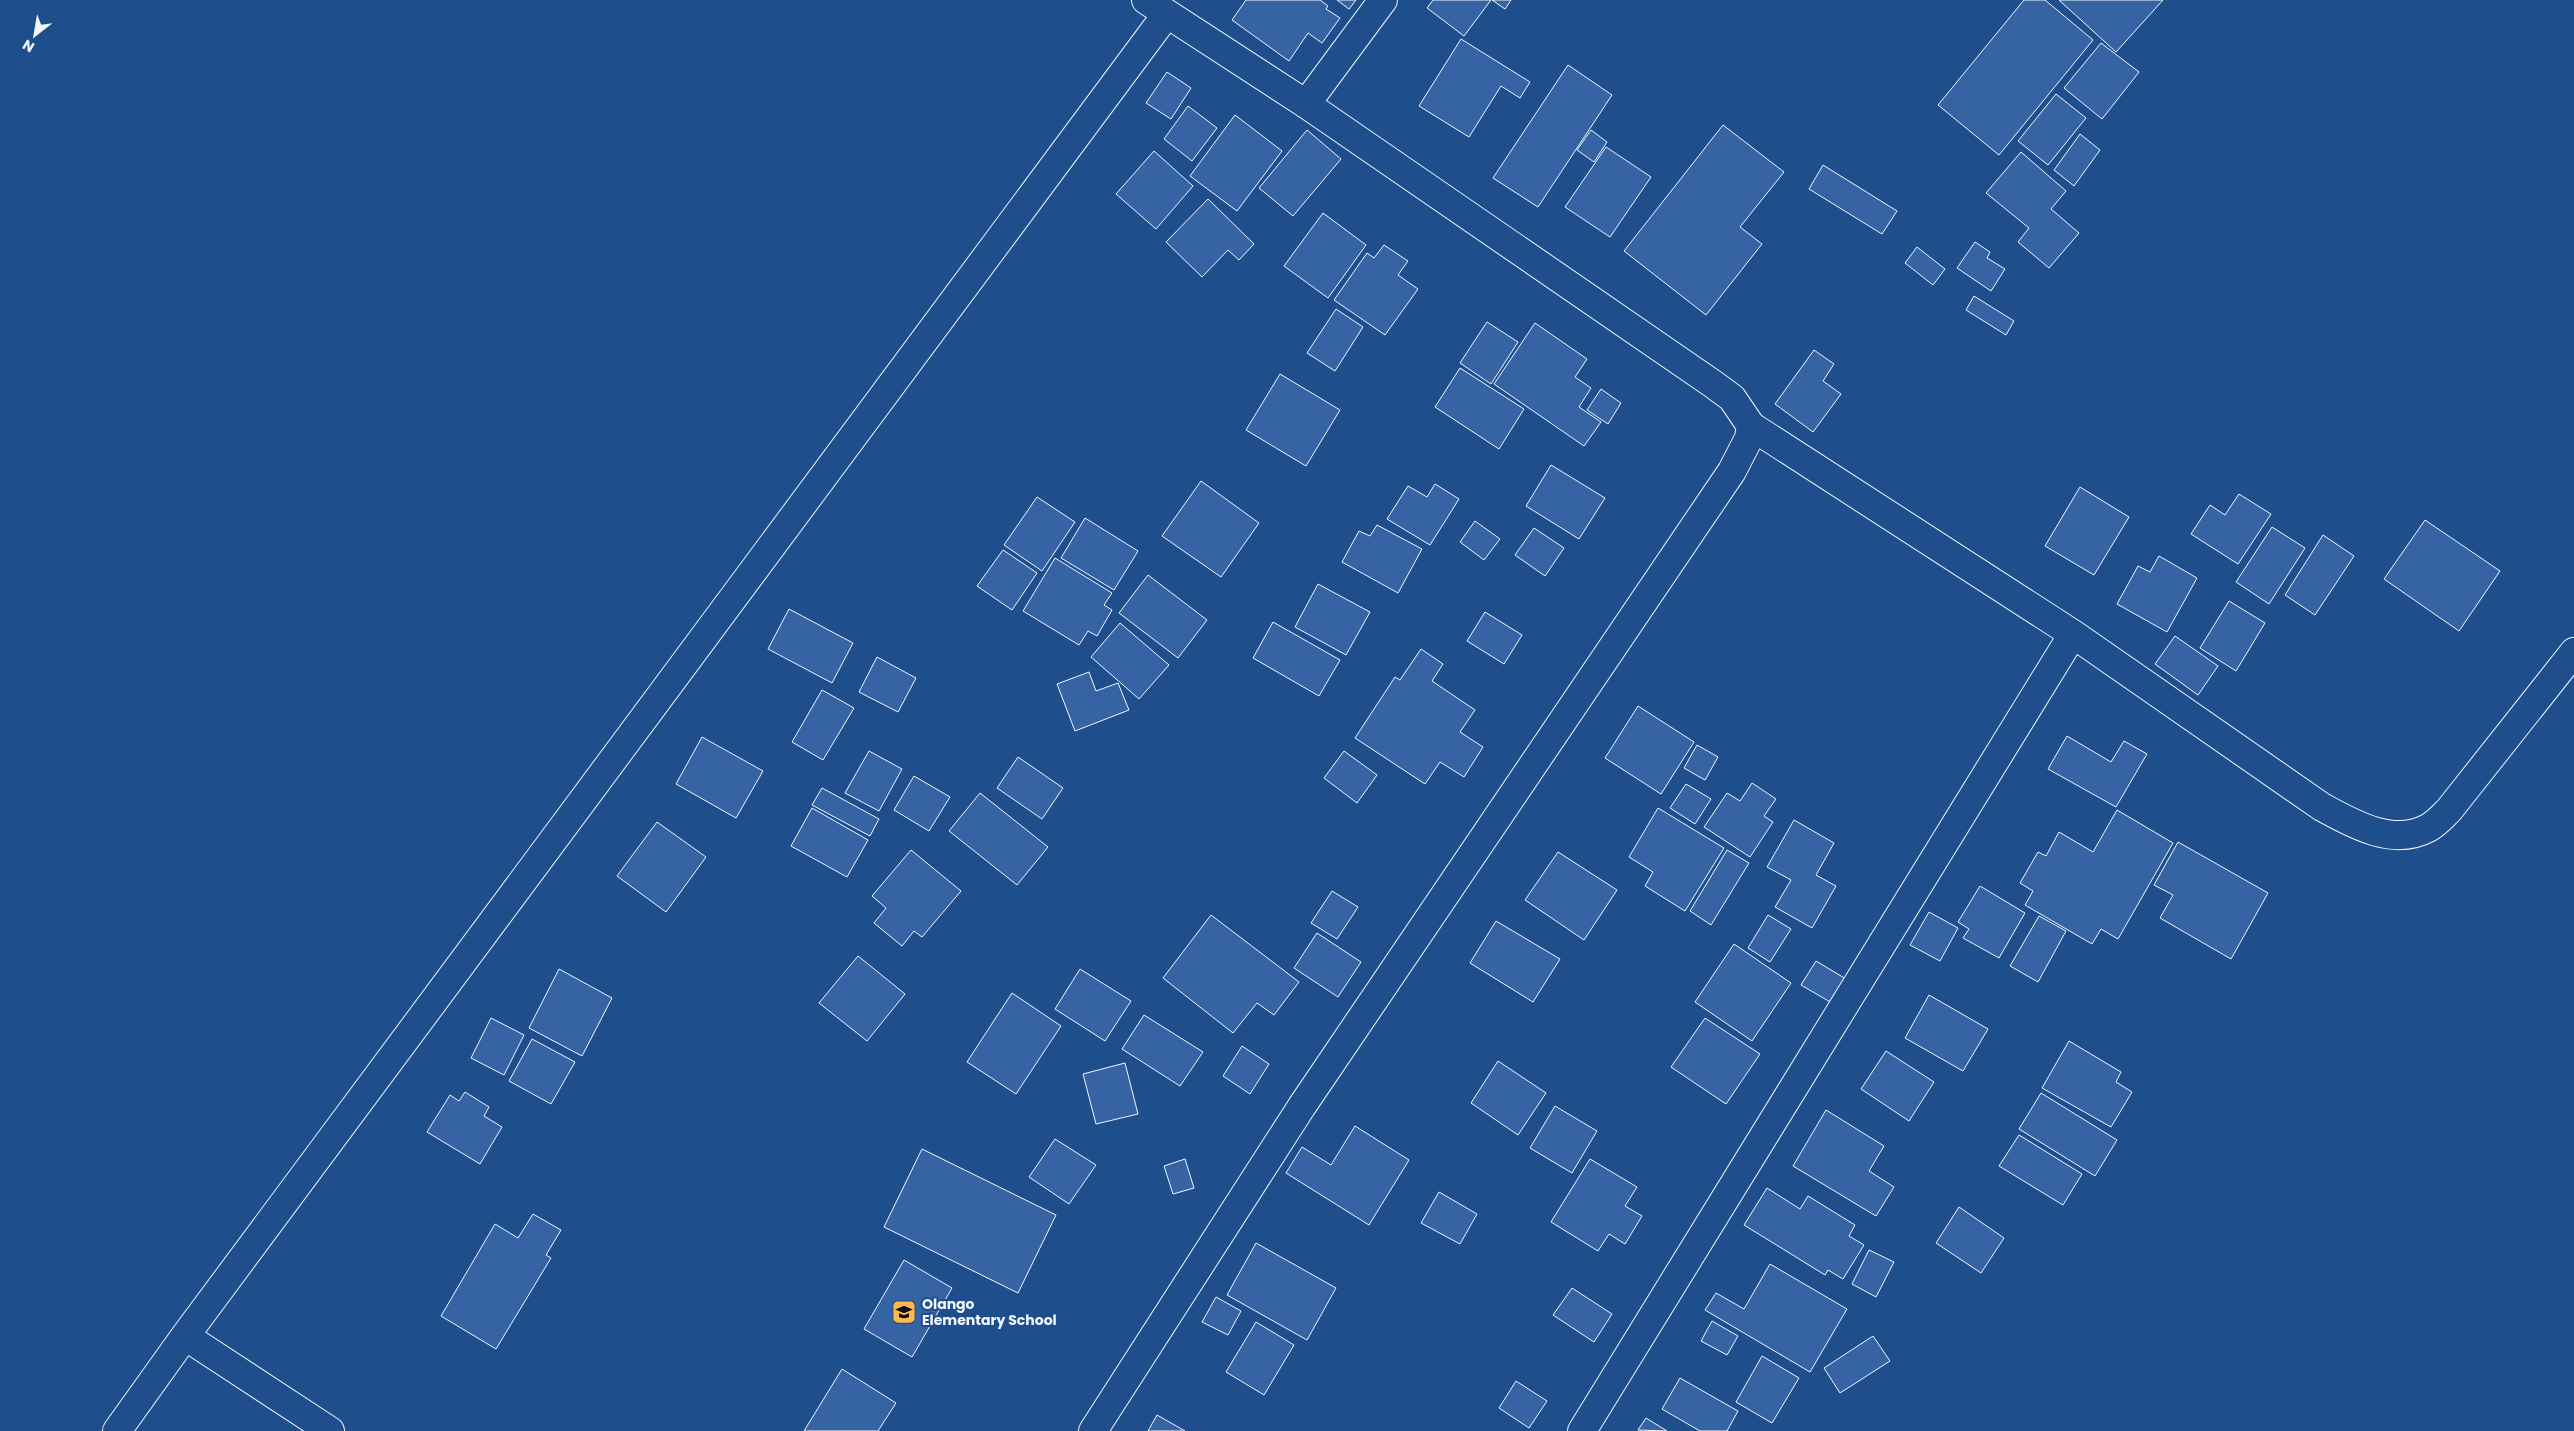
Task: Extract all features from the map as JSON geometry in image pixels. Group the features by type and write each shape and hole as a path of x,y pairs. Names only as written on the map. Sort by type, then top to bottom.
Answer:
{"street":[{"path":"1306,104 1383,0"},
{"path":"118,1431 185,1336 1156,8 1306,104 1713,384 1732,398 1751,426 2073,634 2322,807 2353,823 2383,834 2409,835 2429,827 2449,810 2574,652"},
{"path":"1093,1431 1302,1106 1732,471 1749,438 1751,426"},
{"path":"1582,1431 2073,634"},
{"path":"185,1336 330,1431"}],"building":[{"path":"1246,0 1320,0 1328,6 1326,9 1340,18 1322,43 1308,33 1289,61 1232,20"},
{"path":"1337,0 1356,0 1349,9"},
{"path":"1433,0 1491,0 1464,36 1427,8"},
{"path":"1492,0 1511,0 1505,9"},
{"path":"2024,0 2045,0 2093,40 1999,155 1938,105"},
{"path":"2059,0 2163,0 2116,52"},
{"path":"1461,39 1530,82 1520,98 1501,86 1469,137 1419,106"},
{"path":"2101,43 2139,72 2102,119 2064,88"},
{"path":"1568,65 1612,95 1538,207 1493,178"},
{"path":"1167,72 1191,88 1171,119 1146,103"},
{"path":"2056,94 2086,118 2048,165 2018,141"},
{"path":"1188,106 1217,128 1192,161 1164,139"},
{"path":"1235,115 1282,151 1237,211 1190,176"},
{"path":"1723,125 1784,172 1740,227 1762,244 1706,315 1624,251"},
{"path":"1307,130 1341,159 1293,216 1259,188"},
{"path":"1591,130 1607,142 1594,162 1577,150"},
{"path":"2080,134 2100,150 2074,186 2054,170"},
{"path":"1606,147 1651,177 1610,237 1565,207"},
{"path":"1154,151 1193,186 1156,229 1116,194"},
{"path":"2021,152 2066,191 2051,209 2079,233 2049,268 2018,242 2029,228 1986,193"},
{"path":"1823,165 1897,211 1882,234 1809,189"},
{"path":"1208,199 1254,244 1239,260 1228,250 1202,277 1166,242"},
{"path":"1323,213 1366,245 1328,298 1284,266"},
{"path":"1975,242 1990,252 1987,258 2005,269 1991,291 1957,268"},
{"path":"1384,245 1408,261 1398,275 1418,289 1385,335 1334,300 1367,253 1374,258"},
{"path":"1917,247 1945,269 1933,285 1905,263"},
{"path":"1974,296 2014,321 2006,335 1966,310"},
{"path":"1336,309 1363,327 1335,371 1307,353"},
{"path":"1487,322 1518,342 1491,384 1460,363"},
{"path":"1535,323 1587,359 1575,377 1591,388 1579,407 1601,422 1584,446 1494,384"},
{"path":"1814,350 1834,364 1823,381 1841,394 1813,432 1775,404"},
{"path":"1460,368 1524,409 1499,449 1435,407"},
{"path":"1280,374 1340,410 1306,466 1246,430"},
{"path":"1601,389 1621,403 1608,424 1587,410"},
{"path":"1551,465 1605,498 1579,539 1526,506"},
{"path":"1201,481 1259,523 1221,577 1162,536"},
{"path":"1435,484 1459,499 1430,545 1387,519 1408,486 1427,497"},
{"path":"2080,487 2129,517 2094,575 2045,546"},
{"path":"2239,494 2271,514 2238,564 2191,534 2210,505 2225,515"},
{"path":"1037,497 1075,522 1042,571 1004,545"},
{"path":"1085,518 1138,551 1114,590 1061,558"},
{"path":"2425,520 2500,571 2459,631 2384,579"},
{"path":"1475,521 1500,539 1484,560 1460,542"},
{"path":"1377,525 1422,549 1398,593 1342,562 1359,531 1370,536"},
{"path":"2272,527 2305,548 2269,604 2236,582"},
{"path":"1534,528 1564,548 1545,576 1515,555"},
{"path":"2323,535 2354,556 2315,615 2285,595"},
{"path":"1003,550 1037,573 1012,610 977,586"},
{"path":"2159,556 2197,578 2167,632 2117,604 2138,566 2150,572"},
{"path":"1055,558 1112,593 1104,605 1112,610 1097,636 1088,631 1079,645 1023,611"},
{"path":"1148,575 1207,620 1178,658 1119,613"},
{"path":"1318,584 1370,612 1346,655 1295,627"},
{"path":"2229,601 2265,623 2236,671 2200,648"},
{"path":"789,609 853,643 832,683 768,649"},
{"path":"1485,612 1522,635 1504,664 1467,641"},
{"path":"1273,622 1340,660 1319,696 1253,658"},
{"path":"1120,623 1169,665 1139,699 1091,657"},
{"path":"2175,636 2218,666 2198,695 2155,664"},
{"path":"1421,649 1443,664 1432,681 1475,710 1460,732 1483,747 1464,777 1440,762 1425,784 1355,738 1395,677 1400,680"},
{"path":"877,657 916,678 898,712 859,692"},
{"path":"1089,672 1096,691 1118,683 1129,710 1075,731 1057,684"},
{"path":"822,690 854,708 823,760 792,742"},
{"path":"1638,706 1694,742 1661,794 1605,758"},
{"path":"2067,736 2111,762 2124,741 2147,754 2116,807 2048,769"},
{"path":"702,737 763,771 736,818 676,784"},
{"path":"1697,745 1718,757 1705,780 1684,768"},
{"path":"869,751 902,769 879,811 845,793"},
{"path":"1344,751 1377,775 1357,803 1324,778"},
{"path":"1018,757 1063,788 1042,819 997,788"},
{"path":"914,776 950,797 929,831 894,810"},
{"path":"1752,783 1776,799 1764,816 1773,822 1750,857 1704,827 1727,793 1740,801"},
{"path":"1686,784 1711,799 1695,824 1670,808"},
{"path":"822,788 879,819 870,836 812,805"},
{"path":"980,793 1048,847 1017,885 949,831"},
{"path":"812,808 868,840 847,877 791,846"},
{"path":"1658,808 1724,848 1685,911 1645,886 1653,872 1629,857"},
{"path":"2117,810 2173,843 2118,939 2101,929 2092,944 2025,905 2033,891 2020,883 2038,852 2046,856 2059,832 2093,852"},
{"path":"1794,820 1834,843 1816,875 1836,886 1812,928 1775,907 1791,880 1767,867"},
{"path":"657,822 706,857 666,912 617,876"},
{"path":"2178,842 2268,893 2231,959 2160,918 2173,895 2154,885"},
{"path":"911,850 961,891 922,937 914,931 902,946 874,923 886,908 872,896"},
{"path":"1727,850 1749,863 1711,925 1690,911"},
{"path":"1558,852 1617,890 1584,940 1525,900"},
{"path":"1980,886 2025,913 1999,958 1963,938 1969,929 1958,922"},
{"path":"1332,891 1358,907 1337,939 1311,923"},
{"path":"1929,912 1958,928 1940,961 1910,945"},
{"path":"1211,915 1299,982 1274,1015 1257,1003 1233,1033 1163,978"},
{"path":"1768,915 1791,929 1770,962 1748,948"},
{"path":"2039,916 2066,931 2038,982 2010,966"},
{"path":"1496,921 1560,959 1533,1002 1470,963"},
{"path":"1317,933 1361,962 1338,997 1294,968"},
{"path":"1734,944 1791,983 1752,1041 1695,1002"},
{"path":"858,956 905,994 867,1041 819,1003"},
{"path":"1816,961 1846,979 1832,1003 1801,985"},
{"path":"559,969 612,998 582,1056 529,1028"},
{"path":"1080,969 1131,1001 1105,1041 1055,1009"},
{"path":"1012,993 1061,1026 1016,1094 967,1062"},
{"path":"1929,995 1988,1029 1963,1071 1905,1038"},
{"path":"1144,1015 1203,1052 1180,1086 1122,1049"},
{"path":"491,1018 524,1035 504,1075 471,1058"},
{"path":"1705,1018 1760,1054 1726,1104 1671,1067"},
{"path":"532,1039 575,1062 551,1104 509,1081"},
{"path":"2069,1041 2121,1072 2116,1082 2132,1092 2111,1127 2042,1088"},
{"path":"1242,1046 1269,1064 1250,1094 1223,1076"},
{"path":"1886,1051 1934,1082 1909,1121 1861,1089"},
{"path":"1498,1061 1546,1093 1518,1135 1471,1103"},
{"path":"1125,1063 1138,1114 1096,1124 1083,1074"},
{"path":"465,1092 489,1107 484,1116 502,1127 480,1164 427,1132 450,1095 459,1101"},
{"path":"2041,1093 2117,1140 2095,1176 2019,1129"},
{"path":"1555,1106 1597,1131 1572,1173 1530,1148"},
{"path":"1826,1110 1884,1146 1869,1171 1894,1187 1876,1216 1793,1166"},
{"path":"1355,1126 1409,1160 1369,1225 1286,1173 1302,1147 1331,1165"},
{"path":"2019,1135 2082,1174 2063,1205 1999,1166"},
{"path":"1055,1139 1096,1165 1069,1204 1029,1177"},
{"path":"922,1149 1056,1215 1018,1293 884,1227"},
{"path":"1185,1159 1194,1188 1173,1194 1164,1166"},
{"path":"1590,1159 1637,1187 1625,1206 1642,1216 1625,1244 1609,1234 1598,1251 1551,1222"},
{"path":"1767,1188 1800,1209 1808,1196 1855,1225 1849,1236 1864,1245 1843,1279 1828,1270 1825,1275 1744,1225"},
{"path":"1439,1192 1477,1214 1460,1244 1421,1223"},
{"path":"1959,1207 2004,1238 1981,1273 1936,1243"},
{"path":"533,1214 561,1230 546,1255 551,1258 496,1349 441,1316 495,1224 518,1238"},
{"path":"1256,1243 1336,1288 1307,1340 1227,1295"},
{"path":"1869,1250 1894,1262 1876,1297 1852,1284"},
{"path":"904,1260 952,1288 912,1357 864,1329"},
{"path":"1770,1264 1847,1309 1810,1372 1705,1310 1716,1293 1744,1309"},
{"path":"1572,1288 1612,1314 1594,1342 1553,1315"},
{"path":"1216,1297 1241,1311 1228,1335 1202,1322"},
{"path":"1712,1321 1738,1336 1727,1355 1701,1341"},
{"path":"1256,1322 1294,1345 1264,1395 1226,1372"},
{"path":"1873,1336 1890,1361 1840,1393 1824,1368"},
{"path":"1762,1356 1799,1378 1772,1423 1736,1402"},
{"path":"842,1369 896,1403 878,1431 804,1431"},
{"path":"1680,1378 1738,1411 1727,1431 1700,1431 1662,1409"},
{"path":"1516,1381 1547,1401 1529,1428 1499,1408"},
{"path":"1157,1415 1185,1431 1148,1431"},
{"path":"1646,1418 1667,1431 1638,1430"}],"place":[{"name":"Olango Elementary School","path":"904,1312"}]}
